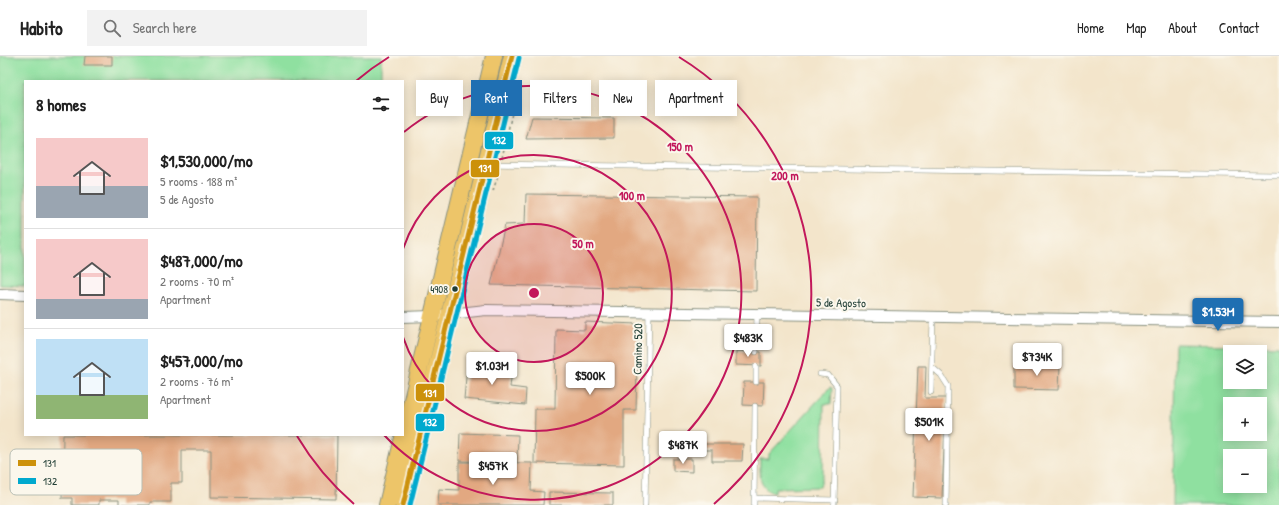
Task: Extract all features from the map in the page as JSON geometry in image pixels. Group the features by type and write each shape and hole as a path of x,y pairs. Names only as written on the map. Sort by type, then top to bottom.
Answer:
{"main road":[{"path":"403,505 449,313 477,163 494,56"},
{"path":"404,434 432,316 477,163 512,56"},
{"path":"387,505 403,436"}],"street":[{"path":"0,294 24,295"},
{"name":"5 de Agosto","path":"404,317 432,316 486,310 1279,322"}],"lane":[{"path":"477,163 1279,175"},
{"name":"Camino 520","path":"646,505 649,312"},
{"path":"756,352 757,314"},
{"path":"931,392 933,317"},
{"path":"756,366 756,382"},
{"path":"932,367 941,375 948,386 946,505"},
{"path":"754,498 834,503 837,386 828,375 820,374"},
{"path":"754,505 755,406"}],"green space":[{"path":"0,56 381,56 381,80 24,80 24,286 0,285"},
{"path":"1175,344 1227,345 1223,345 1223,389 1267,389 1267,346 1279,346 1279,505 1173,505"},
{"path":"830,387 832,388 831,404 824,404 823,475 820,487 775,488 775,493 769,491 765,488 761,480 760,459 769,459 769,454"}],"building":[{"path":"85,56 112,56 112,65 84,65"},
{"path":"532,117 614,118 614,138 526,139"},
{"path":"526,194 757,197 756,291 491,285 505,225 525,224"},
{"path":"585,322 638,324 636,410 624,410 624,465 534,463 535,409 555,409 556,329 585,330"},
{"path":"736,351 761,352 761,366 736,365"},
{"path":"1014,364 1060,365 1059,390 1014,389"},
{"path":"467,366 512,370 510,387 526,389 525,405 464,399"},
{"path":"918,366 926,366 925,398 946,398 942,498 913,497"},
{"path":"744,382 764,382 763,406 743,405"},
{"path":"460,433 518,435 517,462 459,461"},
{"path":"63,436 337,436 336,499 211,497 211,450 182,450 182,483 171,483 171,502 150,502 150,505 119,505 119,500 99,500 99,505 72,505 72,498 62,498 62,495 142,495 142,449 63,449"},
{"path":"700,444 743,444 742,461 712,461 712,450 700,450"},
{"path":"673,459 692,459 692,472 673,471"},
{"path":"459,462 532,463 531,491 544,492 543,505 438,505 439,489 459,490"},
{"path":"549,492 613,493 613,505 549,505"}],"transit line":[{"name":"131","path":"403,505 512,56"},
{"name":"132","path":"410,505 519,58"}],"place":[{"name":"4908","path":"455,289"}]}
